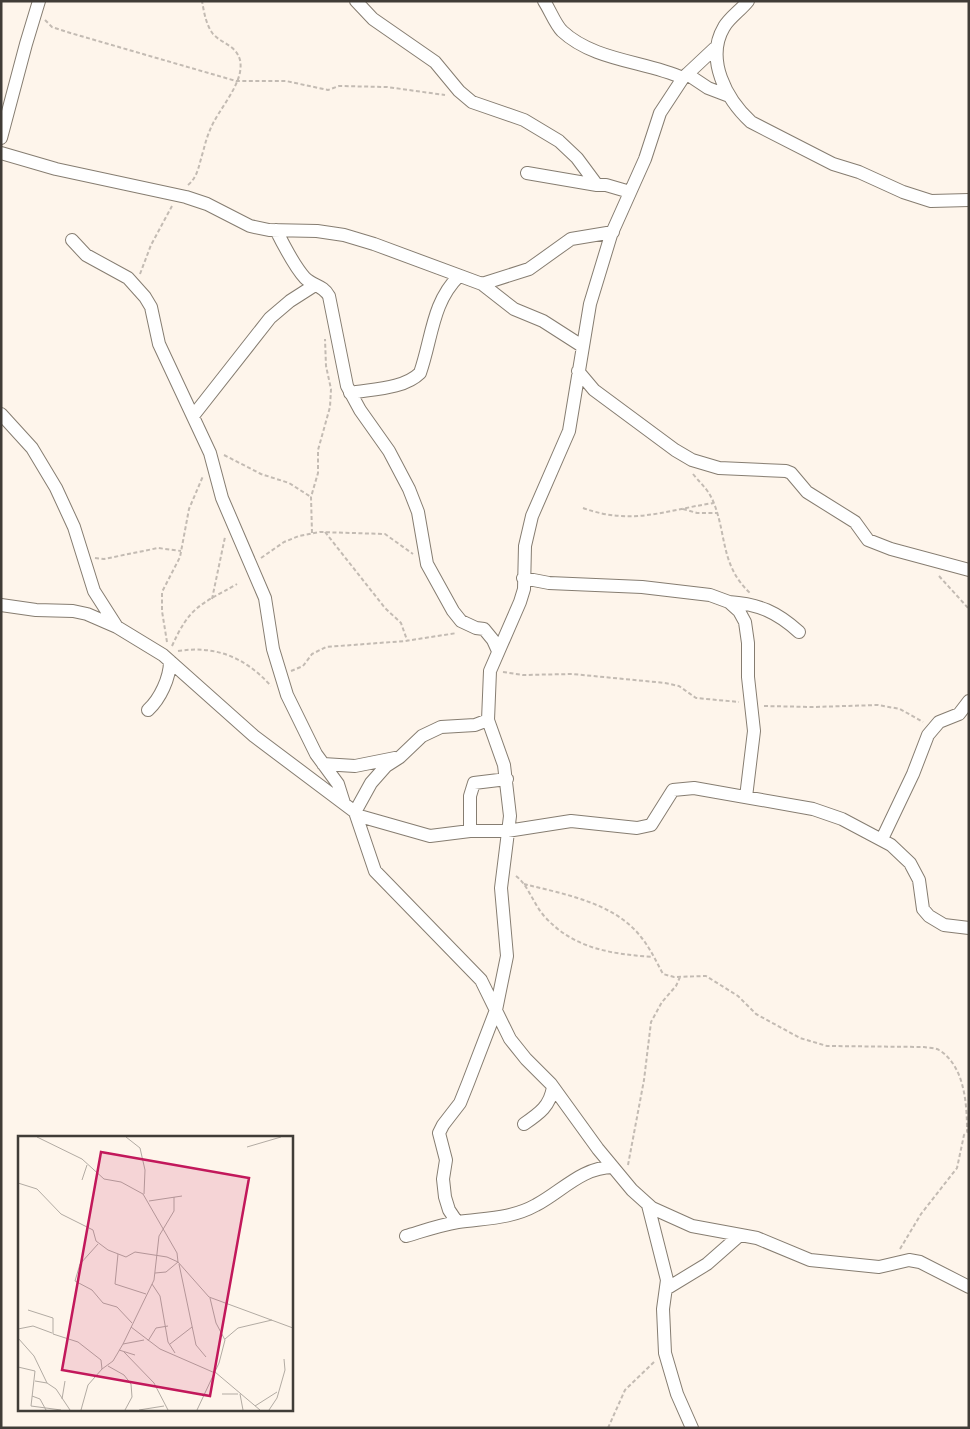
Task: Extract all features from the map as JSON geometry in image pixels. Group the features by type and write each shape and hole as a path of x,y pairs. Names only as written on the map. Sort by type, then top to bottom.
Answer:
{"street":[{"path":"356,1 374,19 435,62 447,78 467,98 492,110 524,120 559,141 577,158 597,185"},
{"path":"544,1 560,29 572,39 620,60 662,68 685,76 729,96"},
{"path":"457,1222 449,1210 445,1196 443,1179 446,1160 439,1133 460,1103 496,1010 507,956 501,888 510,816 504,765 488,720 490,671 520,602 525,546 532,516 568,431 590,304 612,232 645,159 660,113 673,90 715,48 725,24 748,1"},
{"path":"1,138 39,2"},
{"path":"715,48 725,91 751,122 833,164 858,172 903,192 931,201 969,200"},
{"path":"1,152 56,169 178,195 207,204 250,226 276,230 317,231 344,236 482,284 514,309 542,321 582,346"},
{"path":"527,173 606,185 630,192"},
{"path":"276,230 303,276 316,285 322,286 329,296 350,393 389,451 409,489 418,512 427,564 453,611 461,621 476,628 484,629 493,640 498,651"},
{"path":"482,284 529,269 571,239 612,232"},
{"path":"72,240 86,255 135,285 150,307 159,344 208,448 231,520 265,598 278,670 296,717 323,764 338,784 344,803"},
{"path":"350,393 414,380 420,373 439,304 448,287 459,276"},
{"path":"193,416 270,318 290,301 316,285"},
{"path":"578,371 594,390 675,450 692,460 718,468 786,470 808,492 855,522 868,540 891,549 969,570"},
{"path":"1,414 32,448 44,468 74,527 94,591 118,627"},
{"path":"523,578 559,584 642,587 710,595 730,602 763,607 776,613 799,632"},
{"path":"730,602 739,611 745,622 753,740 746,798"},
{"path":"1,605 73,611 87,614 118,627 166,658 254,736 356,814 430,836 470,831 507,831 571,821 637,828 651,825 673,790 694,788 813,809 842,819 882,840 900,853 916,872 923,909 929,916 944,924 969,928"},
{"path":"148,710 154,705 170,670 166,658"},
{"path":"882,840 914,774 928,735 939,722 959,714 969,701"},
{"path":"488,720 475,725 432,730 400,757 386,766 371,783 356,814 375,871 481,980 510,1040 553,1086 624,1180 648,1205 692,1226 757,1238 810,1260 863,1266 889,1266 909,1260 920,1262 969,1287"},
{"path":"323,764 355,766 400,757"},
{"path":"470,831 470,796 474,783 507,779"},
{"path":"524,1124 546,1107 550,1101 553,1086"},
{"path":"406,1236 457,1222 502,1218 535,1206 569,1182 589,1172 603,1167 613,1167"},
{"path":"648,1205 667,1280 663,1309 665,1353 677,1394 692,1428"},
{"path":"666,1289 707,1264 740,1236"}],"path":[{"path":"135,285 151,245 169,209 178,195 194,180 210,130 236,81 240,69 239,59 234,49 214,34 205,16 202,1"},
{"path":"39,2 46,21 52,27 236,81 286,81 328,90 339,86 387,87 467,98"},
{"path":"312,532 311,497 318,473 318,450 330,407 331,389 324,350 325,330"},
{"path":"208,448 261,474 289,483 311,497"},
{"path":"692,460 693,474 707,488 714,503 729,563 752,594"},
{"path":"212,461 194,492 181,551 162,592 162,611 169,650 188,615 236,584"},
{"path":"583,508 599,513 631,518 714,503"},
{"path":"682,509 697,513 717,513"},
{"path":"212,599 223,542 231,520"},
{"path":"252,571 261,558 271,550 299,536 312,532 384,534 427,564"},
{"path":"324,532 385,608 401,623 407,640"},
{"path":"82,553 104,559 158,548 181,551"},
{"path":"932,561 940,577 969,609"},
{"path":"278,670 296,670 312,654 326,647 407,640 476,628"},
{"path":"166,658 187,650 226,653 254,668 272,687"},
{"path":"490,671 523,675 572,674 665,683 679,686 696,698 705,700 813,708 878,705 900,709 934,729"},
{"path":"504,868 524,884 546,918 569,937 610,954 653,957"},
{"path":"524,884 567,895 608,910 640,937 663,974 706,976 738,996 756,1014 800,1038 827,1046 924,1047 939,1049 951,1061 961,1078 968,1131 957,1168 921,1214 889,1266"},
{"path":"624,1180 644,1080 650,1022 662,1002 676,986 680,976"},
{"path":"608,1428 625,1390 644,1370 665,1353"}]}
